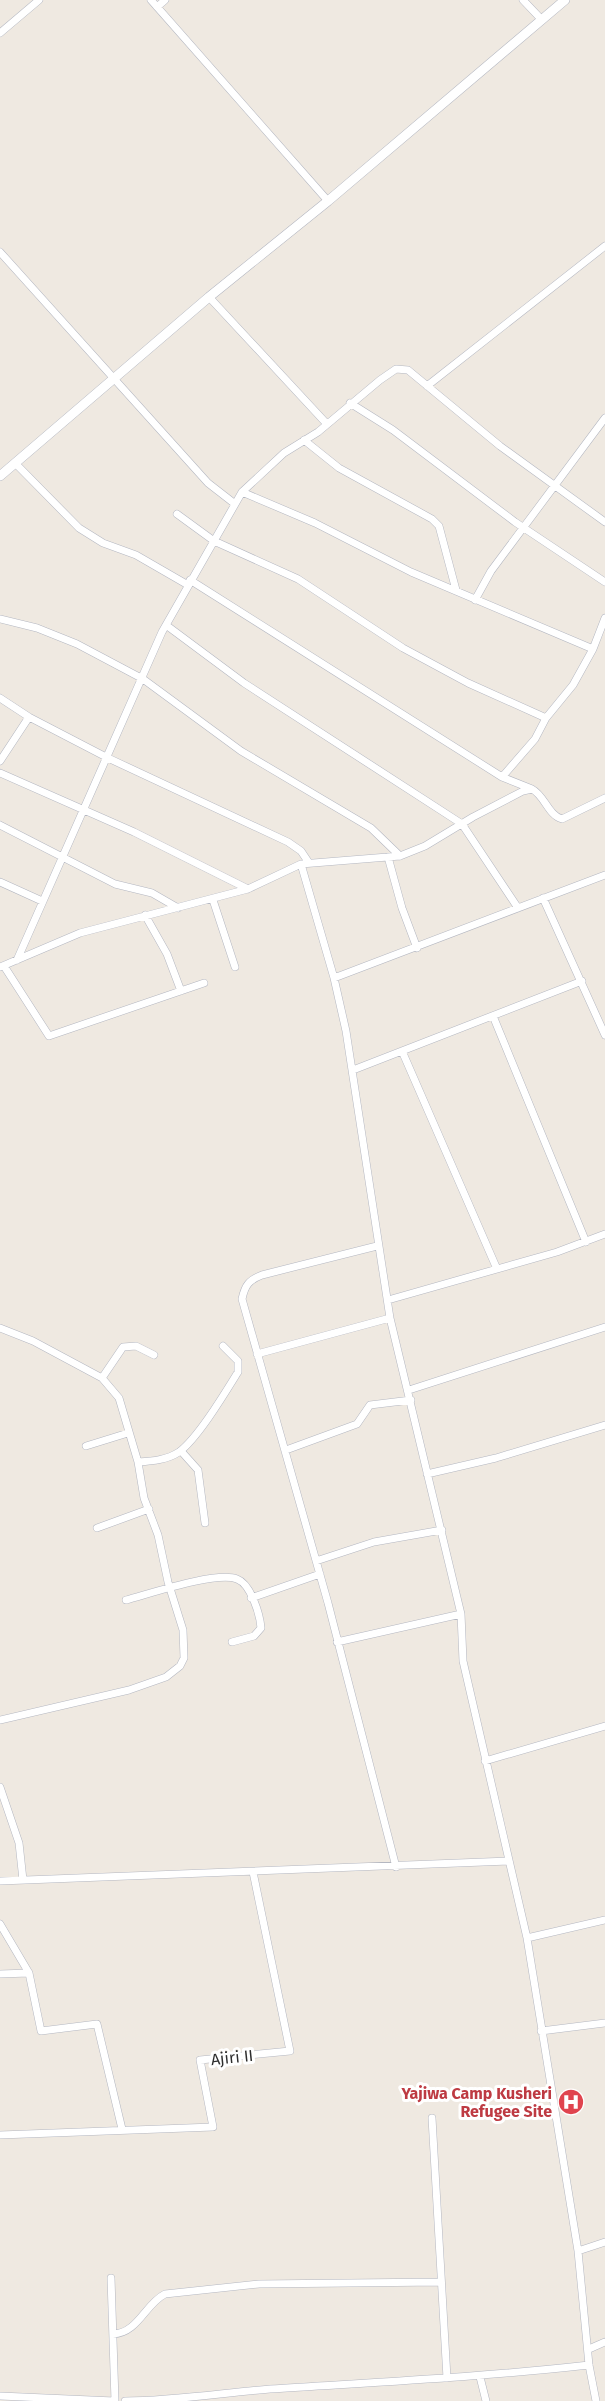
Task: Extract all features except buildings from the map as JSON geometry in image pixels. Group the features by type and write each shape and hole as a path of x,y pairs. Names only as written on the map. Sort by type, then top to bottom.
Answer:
{"street":[{"path":"0,33 39,0"},
{"path":"151,0 328,201"},
{"path":"157,7 165,0"},
{"path":"523,0 542,20"},
{"path":"0,476 209,297 328,201 565,0"},
{"path":"427,386 605,246"},
{"path":"0,252 208,483 235,504"},
{"path":"209,297 326,423"},
{"path":"17,960 166,625 242,492 284,453 318,432 350,403 396,369 408,370 425,381 427,386 554,485 605,522"},
{"path":"350,403 393,430 524,527 605,582"},
{"path":"475,600 491,571 605,418"},
{"path":"304,440 339,468 432,519 439,526 456,590"},
{"path":"16,464 79,528 103,543 136,555 189,583 502,777 532,789 538,793 558,819 605,798"},
{"path":"242,492 306,519 411,572 593,649"},
{"path":"177,514 214,541 298,579 403,648 468,683 546,718"},
{"path":"502,777 535,739 546,718 573,685 593,649 605,618"},
{"path":"0,619 37,628 77,644 143,679 241,751 371,828 400,856"},
{"path":"166,625 244,683 462,824 518,908"},
{"path":"0,698 29,717 108,758 288,842 301,851 334,978 353,1070 377,1246 390,1317 461,1614 463,1661 484,1761 492,1781 527,1938 578,2251 589,2365 596,2401"},
{"path":"0,761 29,717"},
{"path":"0,773 85,810 248,889"},
{"path":"204,983 49,1036 2,967 80,933 145,915 213,900 248,889 305,864 400,856 425,846 462,824 532,789"},
{"path":"0,825 115,885 152,893 178,908"},
{"path":"388,857 402,908 417,948"},
{"path":"334,978 605,875"},
{"path":"0,882 42,901"},
{"path":"543,898 605,1035"},
{"path":"213,900 235,967"},
{"path":"145,915 167,954 181,991"},
{"path":"353,1070 582,981"},
{"path":"493,1016 586,1242"},
{"path":"402,1051 497,1269"},
{"path":"388,1300 586,1242 605,1234"},
{"path":"377,1246 250,1280 245,1286 242,1299 320,1574 396,1867"},
{"path":"257,1354 390,1317"},
{"path":"409,1390 605,1327"},
{"path":"0,1328 33,1341 102,1378 119,1398 138,1462 144,1498 159,1535 170,1589 183,1630 184,1658 180,1666 165,1677 129,1690 0,1720"},
{"path":"102,1378 123,1347 136,1346 154,1355"},
{"path":"138,1462 156,1461 181,1451 238,1372 238,1361 223,1346"},
{"path":"286,1450 357,1424 370,1406 411,1400"},
{"path":"427,1474 496,1458 605,1425"},
{"path":"86,1446 128,1433"},
{"path":"181,1451 198,1470 205,1523"},
{"path":"97,1528 149,1509"},
{"path":"316,1561 374,1542 442,1530"},
{"path":"251,1598 320,1574"},
{"path":"126,1600 224,1577 238,1579 246,1587 261,1628 254,1636 232,1641"},
{"path":"337,1642 461,1614"},
{"path":"484,1761 605,1726"},
{"path":"0,1787 19,1843 23,1880"},
{"path":"0,1881 510,1861"},
{"name":"Ajiri II","path":"0,2135 213,2127 200,2060 290,2051 273,1957 253,1872"},
{"path":"527,1938 605,1920"},
{"path":"0,1924 29,1973 41,2031 97,2024 122,2129"},
{"path":"0,1974 29,1973"},
{"path":"541,2031 605,2023"},
{"path":"432,2118 447,2378"},
{"path":"578,2251 605,2242"},
{"path":"0,2396 115,2401 111,2278"},
{"path":"113,2334 132,2327 153,2300 165,2294 259,2284 440,2282"},
{"path":"589,2349 605,2342"},
{"path":"125,2401 164,2401 266,2390 480,2377 589,2365"},
{"path":"480,2377 486,2401"}],"place":[{"name":"Yajiwa Camp Kusheri Refugee Site","path":"571,2102"}]}
